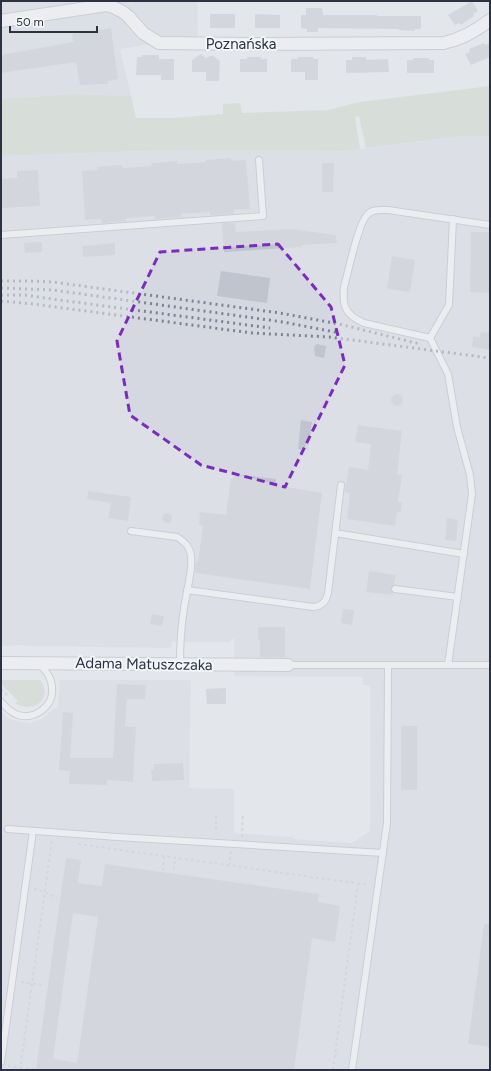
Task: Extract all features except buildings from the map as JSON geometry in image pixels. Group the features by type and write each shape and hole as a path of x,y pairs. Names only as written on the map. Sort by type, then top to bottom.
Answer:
{"street":[{"name":"Poznańska","path":"1,21 106,5 112,6 123,12 143,33 159,43 274,44 444,43 478,29 490,20"},
{"name":"Adama Matuszczaka","path":"1,663 288,665"}],"lane":[{"path":"1,235 263,216 259,160"},
{"path":"430,338 364,323 355,319 346,309 344,302 344,287 361,224 367,214 371,211 388,210 490,225"},
{"path":"430,338 449,305 453,219"},
{"path":"430,338 448,374 457,427 472,485 448,665"},
{"path":"187,590 313,607 324,604 326,599 341,485"},
{"path":"131,531 171,535 177,537 187,545 189,549 192,561 180,641 180,664"},
{"path":"335,534 464,554"},
{"path":"396,589 458,597"},
{"path":"1,702 18,715 32,715 43,710 50,700 52,688 48,675 38,663"},
{"path":"288,665 490,665"},
{"path":"352,1070 387,823 388,665"},
{"path":"8,829 383,854"},
{"path":"1,1062 33,831"}],"path":[{"path":"216,815 216,835"},
{"path":"20,1069 52,832"},
{"path":"45,840 52,840"},
{"path":"74,843 372,886"},
{"path":"162,871 164,856"},
{"path":"174,870 175,858"},
{"path":"333,1070 358,884"},
{"path":"25,888 45,892 57,898"},
{"path":"12,981 44,985"},
{"path":"7,1066 20,1069 36,1069"}],"highlighted area":[{"path":"278,244 331,307 345,365 285,487 201,465 130,415 117,341 160,252"}],"shaded area":[{"path":"1,1 197,1 198,36 120,49 131,96 73,94 1,99"},
{"path":"462,136 490,136 490,1070 1,1070 1,711 8,718 19,722 32,723 42,719 54,708 58,708 60,680 191,680 189,788 234,789 234,833 352,843 370,831 370,685 363,685 363,677 234,676 234,638 229,642 172,642 171,648 23,645 1,646 1,156 173,150 346,151"}],"green space":[{"path":"490,86 490,136 462,136 366,148 359,116 355,117 360,149 347,151 173,150 1,156 1,99 73,94 131,96 136,118 173,118 223,114 223,104 240,103 242,113 327,110 360,102"},
{"path":"1,680 40,680 44,687 45,693 40,703 35,706 22,706 15,703 18,701 1,684"}],"railway":[{"path":"1,281 53,282 280,313 339,324 420,344"},
{"path":"1,288 53,290 283,322 340,333"},
{"path":"1,295 25,295 270,328"},
{"path":"1,301 252,333 329,337 490,358"}]}
